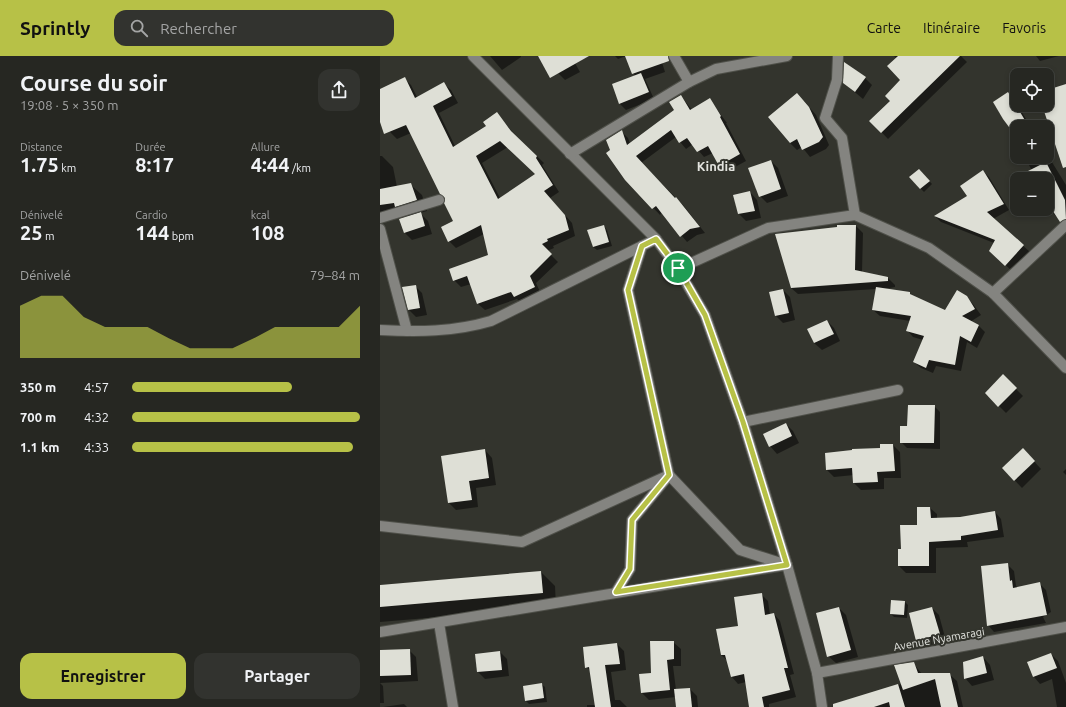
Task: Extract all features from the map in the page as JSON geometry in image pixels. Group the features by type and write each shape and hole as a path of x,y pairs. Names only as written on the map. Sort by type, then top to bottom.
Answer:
{"street":[{"path":"473,56 656,239 678,268 705,315 743,422 787,565 816,673 822,707"},
{"path":"674,56 689,82"},
{"path":"570,154 689,82 716,69 787,56"},
{"path":"838,56 837,80 825,118 842,138 855,215"},
{"path":"380,218 439,200"},
{"path":"678,268 768,228 855,215 929,248 993,294 1066,368"},
{"path":"993,294 1066,226"},
{"path":"380,229 408,331"},
{"path":"380,330 408,331 467,328 490,321 656,239"},
{"path":"642,246 628,290 669,475 740,550 787,565"},
{"path":"743,422 898,390"},
{"path":"380,526 522,542 669,475"},
{"path":"616,592 630,569 632,520 669,475"},
{"path":"380,632 787,565"},
{"path":"440,622 453,707"},
{"name":"Avenue Nyamaragi","path":"816,673 1066,628"}],"building":[{"path":"538,56 589,56 550,78"},
{"path":"625,56 668,56 669,61 632,74"},
{"path":"898,56 960,56 881,133 869,121 890,101 885,96 900,80 887,66"},
{"path":"844,62 866,77 855,92 843,83"},
{"path":"641,73 649,92 619,104 612,84"},
{"path":"405,77 415,98 444,82 452,96 433,106 453,147 486,126 483,122 497,112 511,131 537,156 536,158 553,185 544,191 565,215 569,230 547,239 548,241 542,244 552,254 530,276 535,287 514,297 511,292 477,304 467,276 453,281 449,269 488,255 481,225 448,242 441,227 453,221 444,203 445,198 440,194 406,125 384,134 380,122 380,89","holes":["500,141 535,174 498,199 476,156"]},
{"path":"1066,84 1066,167 1063,168 1054,141 1054,120 1047,120 1044,112 1054,112 1054,88"},
{"path":"1008,92 1010,95 1010,112 1020,112 1025,120 1010,120 1009,127 993,102"},
{"path":"797,93 809,107 823,137 819,142 802,150 797,139 790,143 768,117"},
{"path":"681,95 690,110 710,98 740,154 719,166 708,146 697,152 687,138 679,143 671,130 636,156 675,198 676,197 700,227 690,229 680,237 656,206 652,209 625,180 606,153 610,150 606,140 622,130 627,145 674,110 669,102"},
{"path":"771,160 781,189 759,197 748,168"},
{"path":"1042,164 1047,164 1051,172 1026,172"},
{"path":"919,169 930,181 920,189 909,177"},
{"path":"983,170 1004,204 987,212 1024,245 1005,266 989,251 995,240 934,216 967,196 960,186"},
{"path":"1054,178 1065,200 1066,219 1060,222 1054,213"},
{"path":"411,183 417,200 395,207 394,203 380,205 380,189"},
{"path":"750,191 755,211 738,214 733,195"},
{"path":"421,212 425,226 404,233 399,219"},
{"path":"604,225 609,242 593,247 587,230"},
{"path":"837,225 856,225 855,270 888,277 888,281 791,288 775,234 837,227"},
{"path":"416,285 420,308 408,310 402,287"},
{"path":"876,287 910,292 910,294 945,310 957,290 967,296 975,309 962,316 979,325 971,342 960,336 955,365 929,360 926,368 913,362 924,336 906,331 911,316 872,310"},
{"path":"783,289 789,313 775,316 769,292"},
{"path":"827,320 834,334 814,343 807,329"},
{"path":"1003,374 1017,388 998,407 985,393"},
{"path":"908,405 935,405 934,443 900,443 900,426 907,426"},
{"path":"786,423 792,436 769,447 763,434"},
{"path":"880,444 893,444 895,471 877,472 878,482 853,483 852,468 826,470 825,453 852,449 880,448"},
{"path":"1023,448 1035,461 1014,481 1002,468"},
{"path":"485,449 489,478 469,481 472,500 448,503 441,456"},
{"path":"917,507 930,507 931,518 960,517 995,511 998,530 961,536 961,540 929,542 929,566 898,566 898,549 901,549 900,525 917,525"},
{"path":"1008,563 1010,581 1012,580 1013,588 1040,582 1047,615 987,626 981,566"},
{"path":"541,571 543,593 380,607 380,585"},
{"path":"762,593 765,615 774,613 788,668 784,668 790,690 762,697 764,707 749,707 744,674 731,677 725,655 721,655 716,629 738,626 734,597"},
{"path":"891,600 905,601 904,615 890,614"},
{"path":"839,607 851,650 827,657 816,613"},
{"path":"932,607 940,634 916,641 909,613"},
{"path":"650,641 674,641 674,659 667,660 670,690 641,693 639,674 651,673"},
{"path":"617,643 620,664 605,665 611,707 595,707 589,667 585,668 583,647"},
{"path":"410,649 411,675 380,676 380,650"},
{"path":"500,651 502,670 477,672 475,654"},
{"path":"1051,653 1057,668 1033,677 1027,662"},
{"path":"983,656 987,673 964,679 963,662"},
{"path":"914,662 918,673 950,673 958,707 941,707 935,679 903,690 894,665"},
{"path":"542,683 544,698 525,701 523,686"},
{"path":"898,684 905,707 890,707 889,702 874,707 833,707 833,704"},
{"path":"690,688 692,707 676,707 674,689"}],"district":[{"name":"Kindia","path":"716,166"}],"route":[{"path":"656,239 678,268 705,315 743,422 787,565 616,592 630,569 632,520 669,475 628,290 642,246 656,239"}]}
